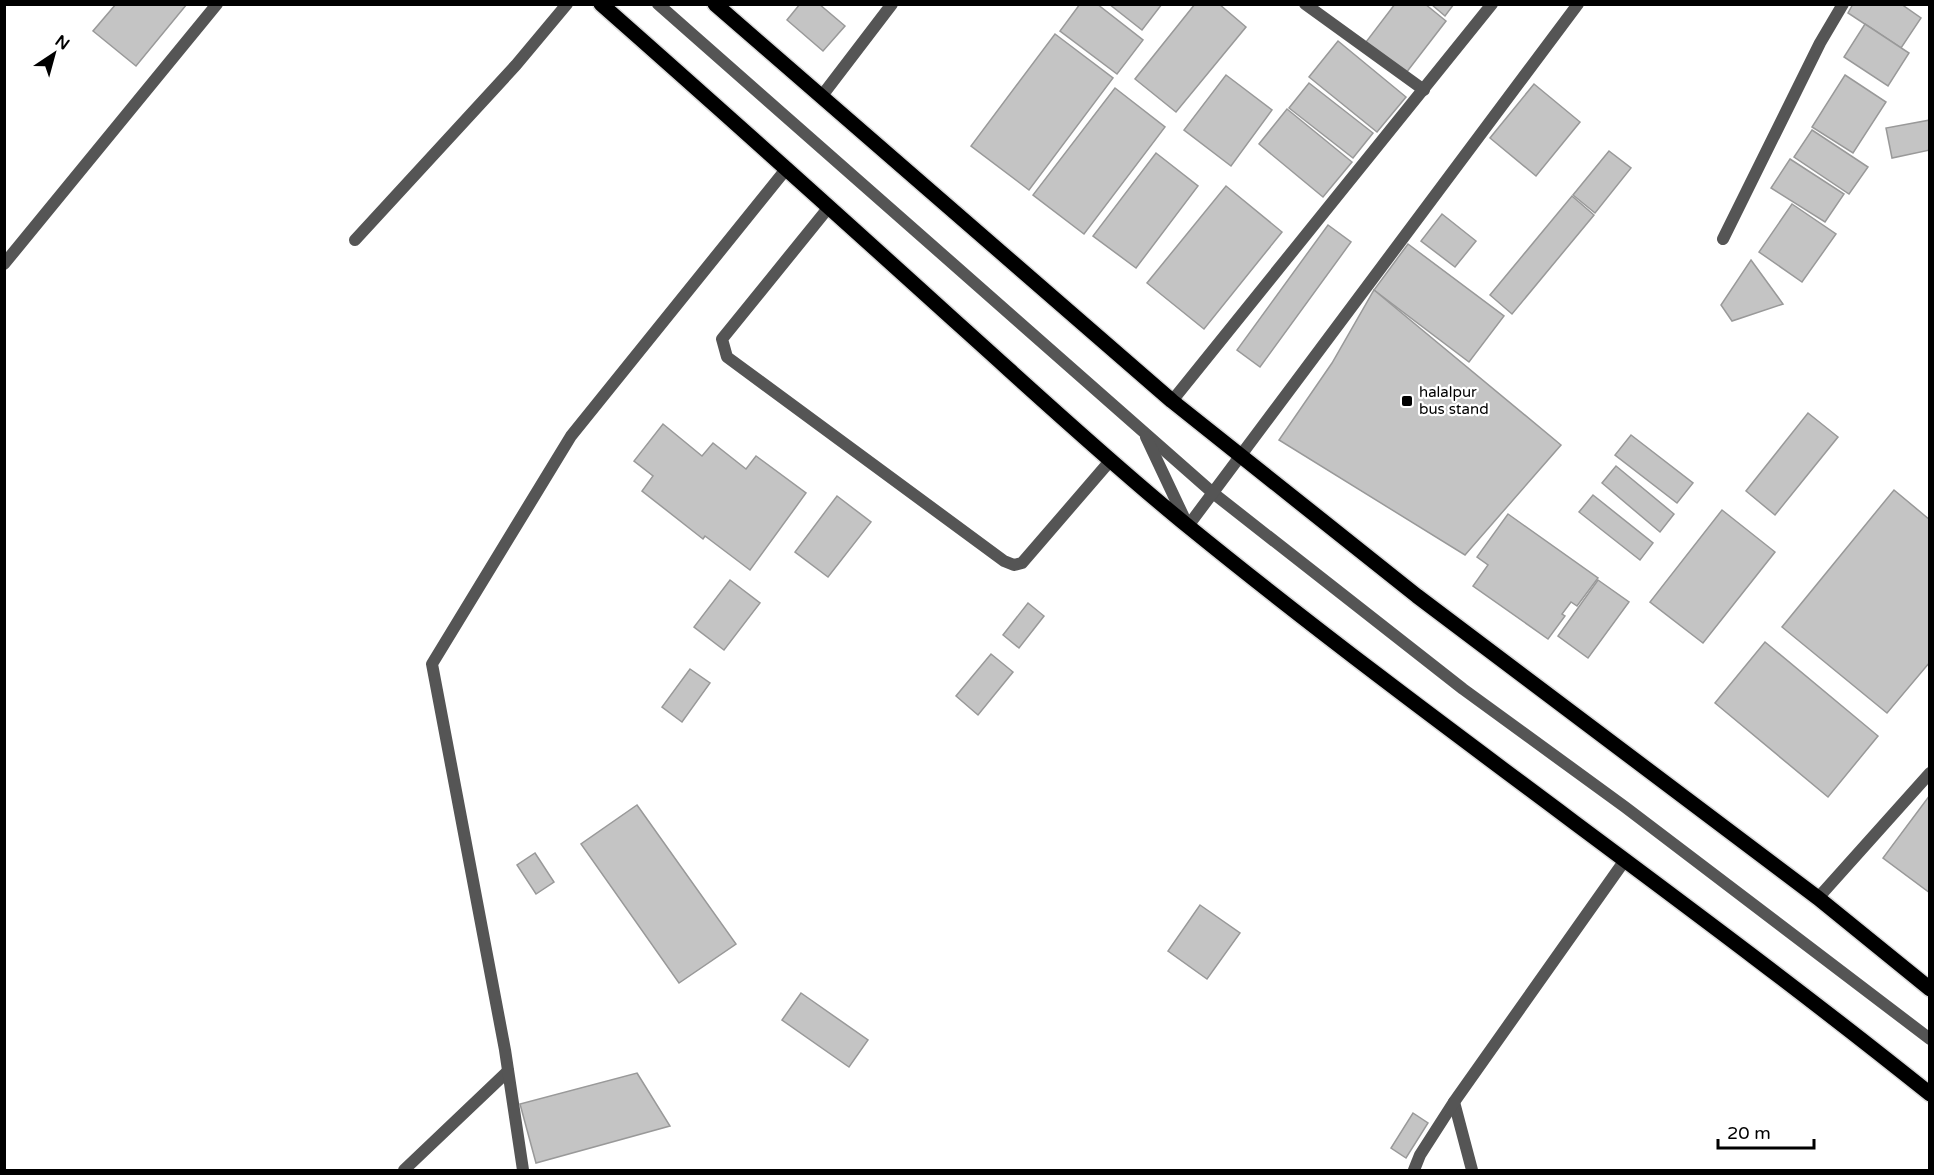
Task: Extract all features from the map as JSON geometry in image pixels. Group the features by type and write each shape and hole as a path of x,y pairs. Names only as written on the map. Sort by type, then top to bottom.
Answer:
{"main road":[{"path":"601,4 787,168 1110,461 1188,526 1395,690 1842,1024 1929,1094"},
{"path":"715,4 1172,401 1242,454 1417,596 1818,898 1929,989"}],"street":[{"path":"4,264 216,4"},
{"path":"355,240 516,66 567,4"},
{"path":"658,4 1213,493 1463,689 1625,807 1929,1039"},
{"path":"822,97 892,4"},
{"path":"1305,4 1424,90"},
{"path":"1172,401 1492,4"},
{"path":"1144,433 1188,526 1578,4"},
{"path":"1723,239 1820,43 1843,4"},
{"path":"523,1170 508,1071 432,664 571,436 787,168"},
{"path":"829,207 722,339 727,357 1004,561 1014,565 1022,563 1110,461"},
{"path":"1818,898 1929,773"},
{"path":"1414,1170 1420,1155 1454,1102 1625,860"},
{"path":"404,1170 508,1071"},
{"path":"1454,1102 1472,1170"}],"building":[{"path":"116,4 187,4 136,66 93,31"},
{"path":"800,4 819,4 845,26 823,51 787,20"},
{"path":"1080,4 1097,4 1143,40 1117,74 1060,31"},
{"path":"1109,4 1162,4 1142,30"},
{"path":"1195,4 1219,4 1246,27 1176,112 1135,79"},
{"path":"1395,4 1425,4 1446,21 1406,73 1366,42"},
{"path":"1431,4 1454,4 1445,16"},
{"path":"1853,4 1901,4 1921,18 1901,48 1848,13"},
{"path":"1865,24 1909,53 1888,86 1844,57"},
{"path":"1055,34 1113,78 1029,190 971,146"},
{"path":"1338,41 1406,97 1377,132 1309,77"},
{"path":"1226,75 1272,110 1231,166 1184,130"},
{"path":"1845,75 1886,102 1853,153 1812,127"},
{"path":"1309,83 1373,133 1353,158 1289,108"},
{"path":"1534,84 1580,122 1536,176 1490,138"},
{"path":"1115,88 1165,127 1084,234 1033,195"},
{"path":"1287,109 1352,162 1323,197 1259,144"},
{"path":"1930,120 1930,150 1892,158 1886,128"},
{"path":"1812,130 1868,167 1849,194 1794,157"},
{"path":"1609,151 1631,168 1595,213 1573,195"},
{"path":"1156,153 1198,186 1136,268 1093,236"},
{"path":"1790,159 1844,194 1825,222 1771,188"},
{"path":"1226,186 1282,232 1204,329 1147,283"},
{"path":"1572,196 1594,215 1512,314 1490,295"},
{"path":"1792,204 1836,234 1802,282 1759,252"},
{"path":"1442,214 1476,241 1455,267 1421,241"},
{"path":"1328,225 1351,242 1260,367 1237,350"},
{"path":"1408,244 1504,316 1469,362 1374,290"},
{"path":"1751,260 1783,304 1732,321 1721,305"},
{"name":"halalpur bus stand","path":"1374,290 1561,445 1465,555 1279,440 1332,363"},
{"path":"1808,413 1838,437 1775,515 1746,491"},
{"path":"663,424 702,456 713,443 746,469 756,456 806,493 750,570 705,536 703,539 642,491 653,476 634,461"},
{"path":"1631,435 1693,483 1677,503 1615,455"},
{"path":"1616,466 1674,514 1660,532 1602,483"},
{"path":"1894,490 1930,520 1930,662 1887,713 1782,627"},
{"path":"1593,495 1653,543 1640,560 1579,512"},
{"path":"837,496 871,522 828,577 795,552"},
{"path":"1722,510 1775,552 1703,643 1650,602"},
{"path":"1508,514 1598,578 1577,606 1571,602 1562,614 1565,616 1548,639 1473,586 1488,565 1477,557"},
{"path":"730,580 760,603 724,650 694,627"},
{"path":"1598,580 1629,602 1588,658 1558,636"},
{"path":"1028,603 1044,616 1019,648 1003,635"},
{"path":"1765,642 1878,736 1828,797 1715,703"},
{"path":"991,654 1013,672 978,715 956,696"},
{"path":"690,669 710,683 682,722 662,707"},
{"path":"1930,795 1930,893 1883,858"},
{"path":"637,805 736,944 679,983 581,844"},
{"path":"535,853 554,882 536,894 517,865"},
{"path":"1200,905 1240,933 1207,979 1168,951"},
{"path":"801,993 868,1040 849,1067 782,1020"},
{"path":"637,1073 670,1126 536,1163 520,1104"},
{"path":"1413,1113 1428,1123 1406,1158 1391,1148"}],"place":[{"name":"halalpur bus stand","path":"1407,401"}]}
